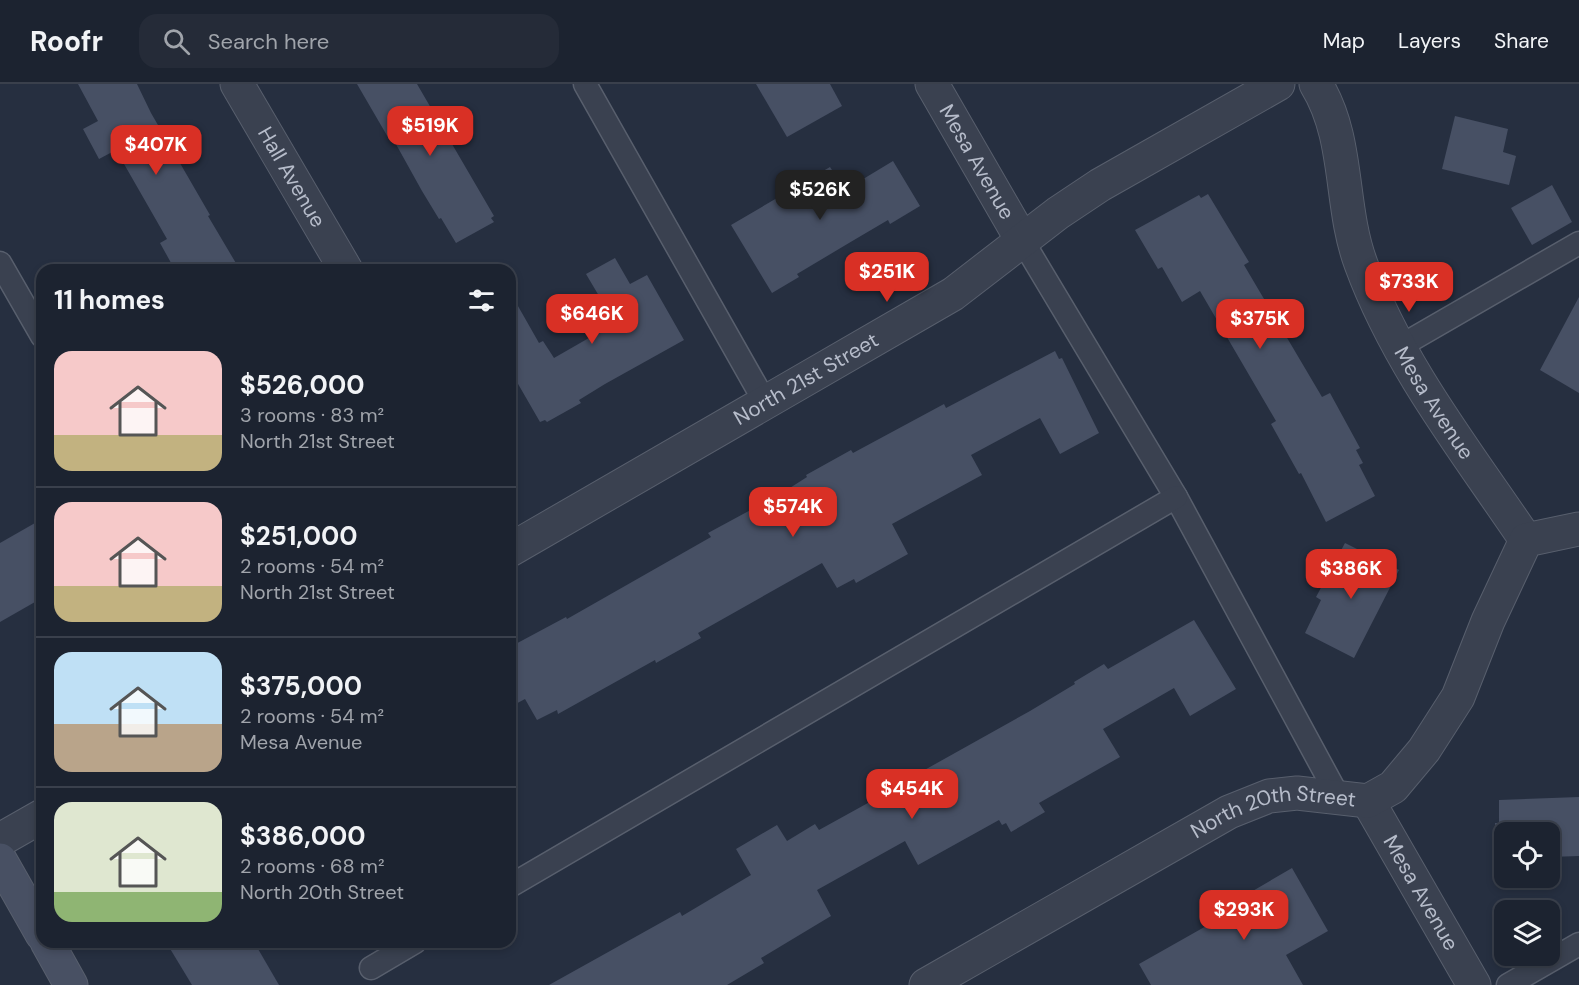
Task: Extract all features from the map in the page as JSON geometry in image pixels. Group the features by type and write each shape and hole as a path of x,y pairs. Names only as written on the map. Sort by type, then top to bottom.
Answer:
{"street":[{"name":"Hall Avenue","path":"237,84 342,264"},
{"name":"Mesa Avenue","path":"933,84 1022,240"},
{"name":"North 21st Street","path":"516,546 952,294 1022,240 1100,185 1278,84"},
{"name":"Mesa Avenue","path":"1316,84 1324,96 1337,136 1347,207 1359,261 1381,315 1412,372 1526,540"},
{"path":"1526,540 1579,529"},
{"name":"North 20th Street","path":"926,985 1229,812 1269,796 1297,793 1354,800 1393,787 1424,750 1458,697 1488,621 1526,540"},
{"name":"Mesa Avenue","path":"1354,800 1474,985"},
{"path":"0,840 36,819"},
{"path":"0,860 36,923"},
{"path":"49,948 71,985"}],"lane":[{"path":"585,84 765,402"},
{"path":"1022,240 1354,800"},
{"path":"1399,347 1579,243"},
{"path":"0,263 36,326"},
{"path":"516,882 1176,497"},
{"path":"1508,985 1579,944"},
{"path":"371,968 405,948"}],"building":[{"path":"78,84 137,84 236,264 172,264 160,243 167,239 116,150 99,159 83,129 98,121"},
{"path":"357,84 417,84 494,216 491,218 494,222 456,243 422,191 392,137 389,139"},
{"path":"756,84 830,84 842,106 787,137"},
{"path":"1455,116 1508,129 1503,152 1516,156 1509,185 1442,169"},
{"path":"893,161 920,206 890,224 888,220 797,274 799,277 772,293 731,225 830,167 845,190"},
{"path":"1552,185 1572,222 1532,245 1511,208"},
{"path":"1208,194 1249,262 1244,265 1322,397 1330,393 1360,448 1356,450 1363,463 1359,465 1375,496 1326,522 1301,473 1299,474 1271,424 1276,421 1200,291 1182,302 1162,267 1158,269 1135,230 1199,195 1201,198"},
{"path":"615,258 630,284 647,275 684,340 605,384 579,400 581,403 547,422 545,420 540,422 516,380 516,303 539,343 543,341 554,358 615,323 586,274"},
{"path":"1579,297 1579,393 1540,370"},
{"path":"1055,351 1059,359 1062,358 1099,433 1060,454 1040,418 971,455 982,475 892,524 908,554 856,583 854,579 837,588 822,563 698,633 701,638 656,663 655,660 558,714 557,710 537,720 525,699 516,704 516,644 566,617 567,619 711,537 708,533 782,493 807,477 806,475 851,450 853,453 944,404 946,408"},
{"path":"36,522 36,601 0,622 0,543"},
{"path":"1345,543 1399,570 1354,658 1305,633 1321,600 1316,597"},
{"path":"1194,620 1236,689 1190,716 1174,688 1103,729 1120,757 1039,803 1045,812 1011,832 1006,823 1002,825 999,820 918,865 905,841 817,890 831,916 761,958 764,963 727,985 549,985 680,912 682,916 751,875 736,849 777,825 787,841 815,824 819,830 886,793 884,789 911,775 912,777 1030,711 1104,664 1108,669"},
{"path":"1579,797 1579,856 1560,857 1560,822 1499,822 1499,800"},
{"path":"1292,868 1328,931 1286,955 1303,985 1151,985 1139,964 1231,912 1227,906"},
{"path":"170,948 257,948 279,985 192,985"}]}
